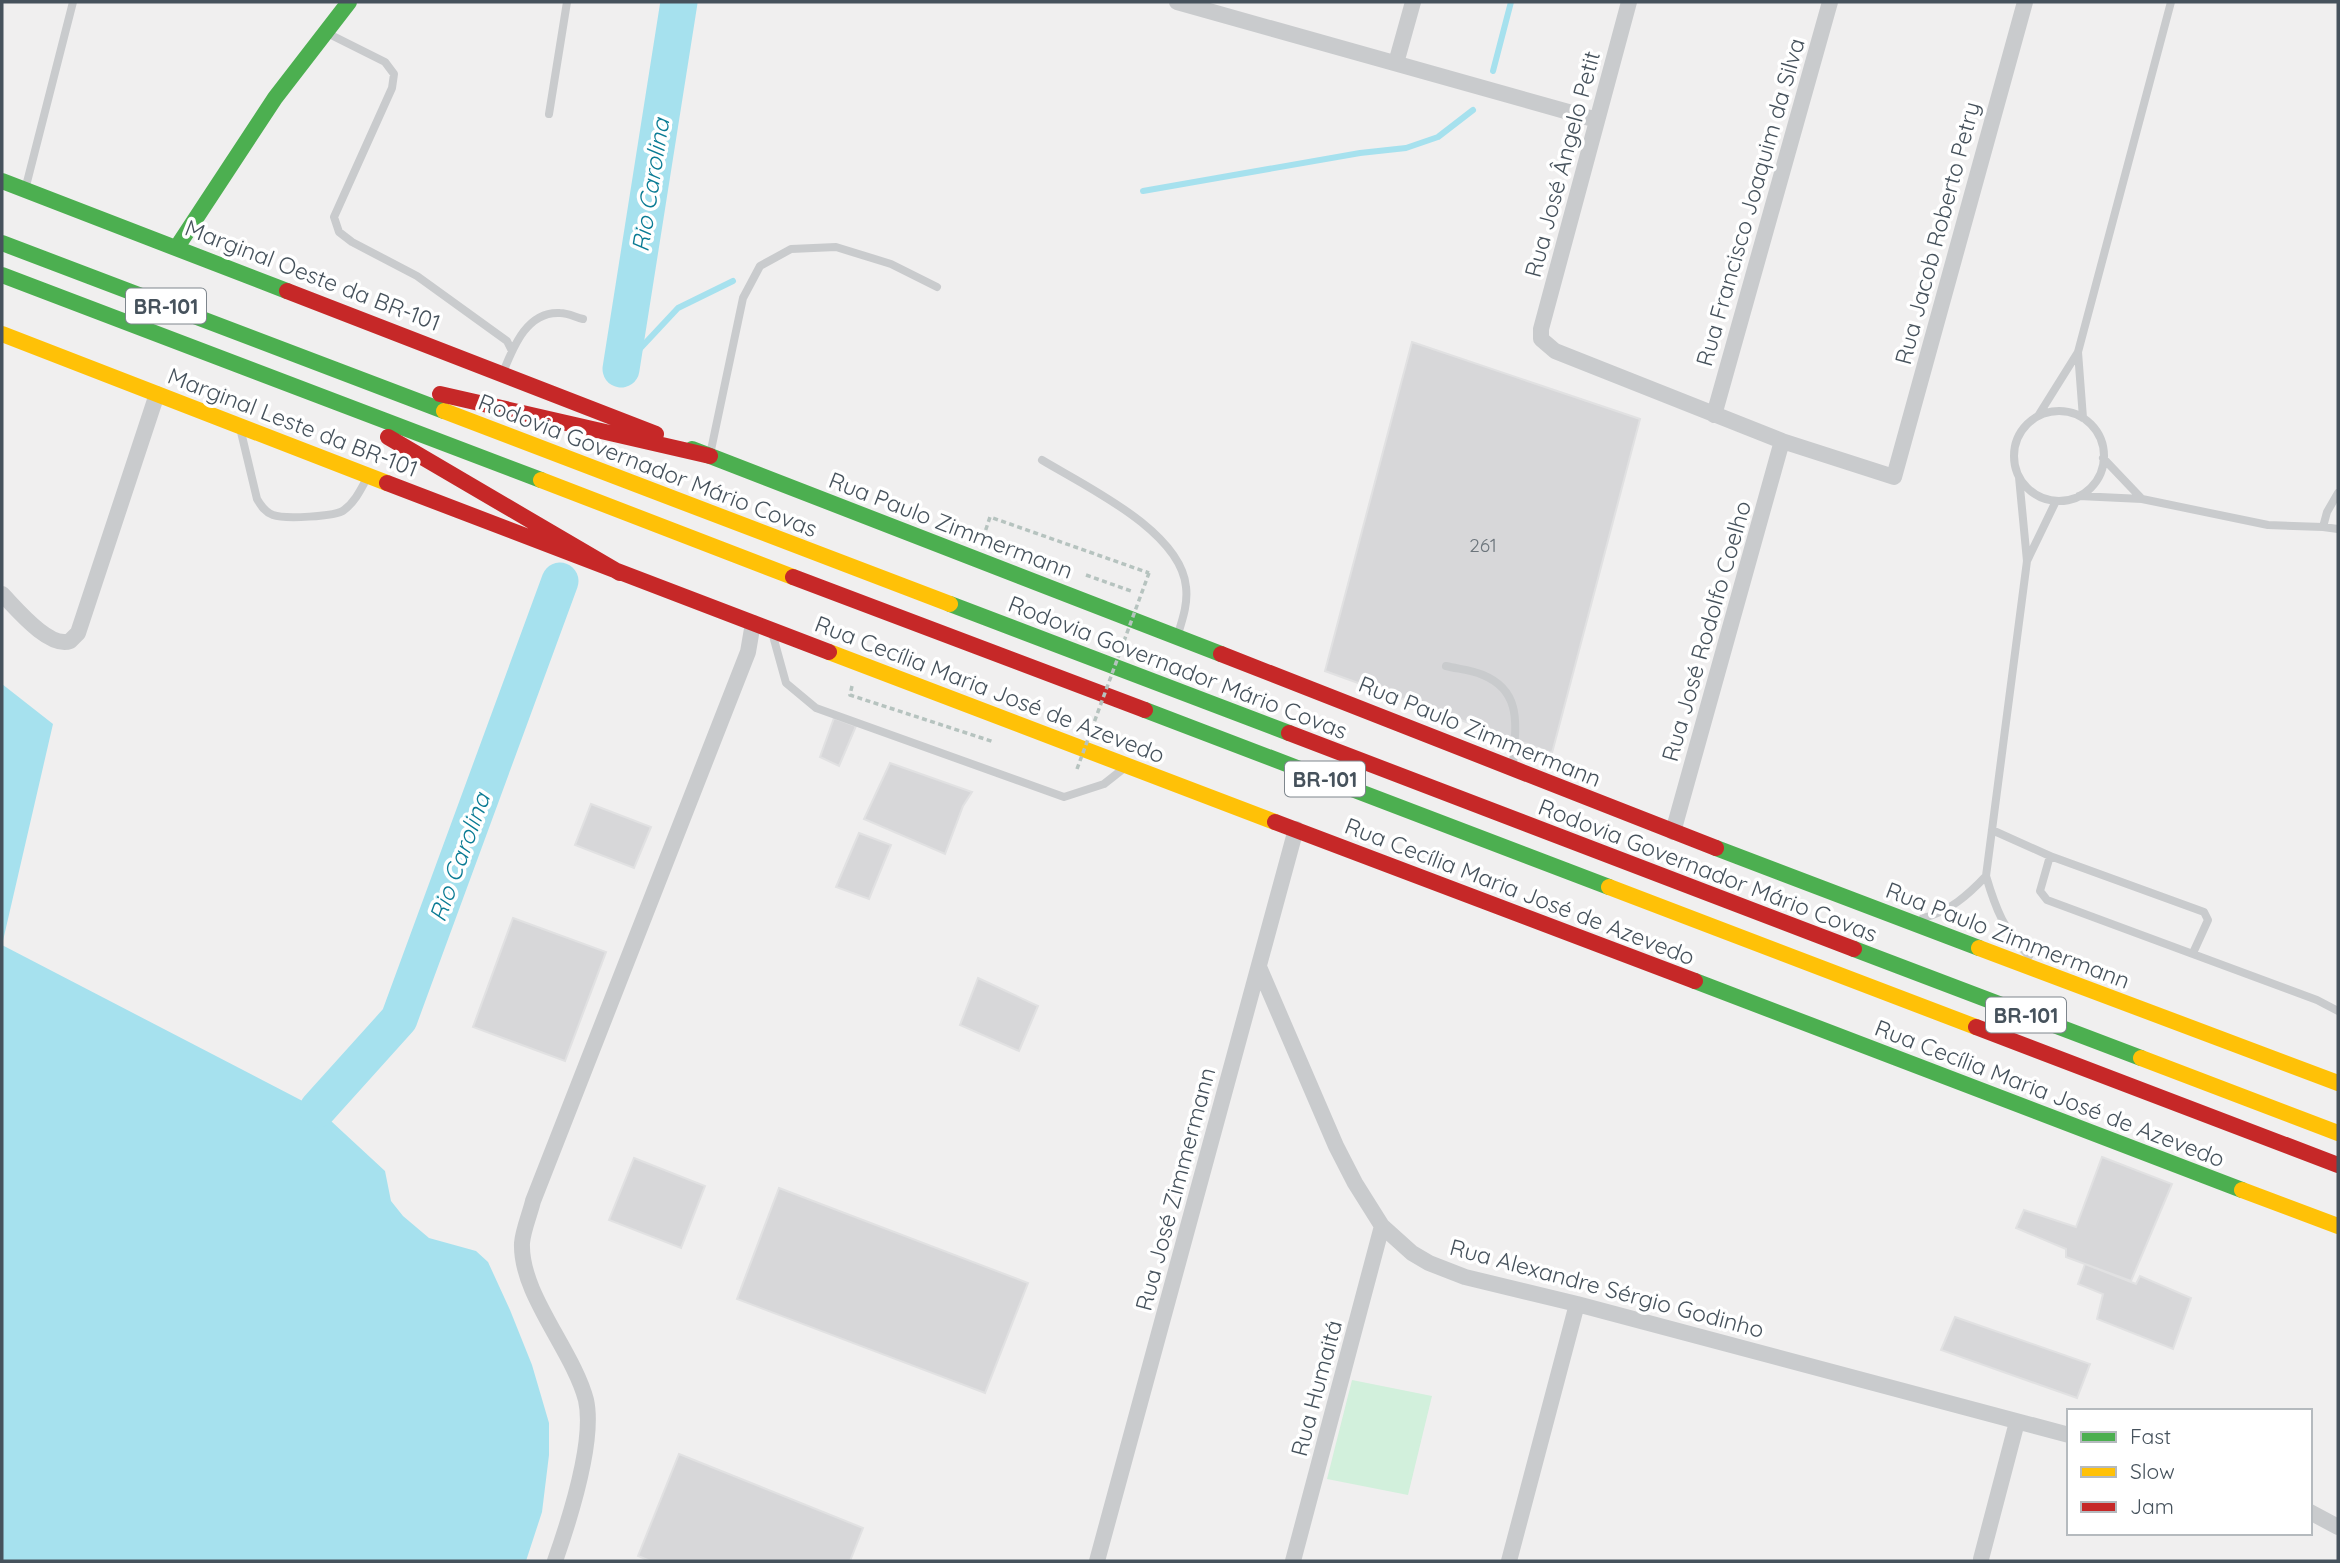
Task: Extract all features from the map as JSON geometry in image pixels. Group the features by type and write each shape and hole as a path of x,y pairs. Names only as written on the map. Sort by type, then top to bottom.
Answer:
{"main road":[{"path":"177,247 244,143 349,2"},
{"name":"Marginal Oeste da BR-101","path":"2,181 607,414"},
{"name":"Rodovia Governador Mário Covas","path":"2,243 2338,1133"},
{"name":"BR-101","path":"2,275 2338,1166"},
{"name":"Marginal Leste da BR-101","path":"2,334 568,553"},
{"path":"331,368 710,456"},
{"path":"312,393 620,573"},
{"name":"Rua Paulo Zimmermann","path":"607,414 1673,832 2338,1083"},
{"name":"Rua Cecília Maria José de Azevedo","path":"568,553 2338,1226"}],"street":[{"path":"1177,2 1213,7 1396,64 1597,120"},
{"path":"1396,64 1413,2"},
{"name":"Rua José Ângelo Petit","path":"1629,2 1541,329 1541,339 1555,351 1714,415"},
{"name":"Rua Francisco Joaquim da Silva","path":"1714,415 1830,2"},
{"name":"Rua Jacob Roberto Petry","path":"1782,441 1894,477 2025,2"},
{"path":"2,594 38,631 57,642 70,641 78,633 157,394"},
{"path":"1714,415 1782,441"},
{"name":"Rua José Rodolfo Coelho","path":"1673,832 1782,441"},
{"path":"555,1561 569,1522 587,1438 586,1401 576,1374 528,1280 522,1242 533,1201 748,652 753,623"},
{"name":"Rua José Zimmermann","path":"1097,1561 1296,829"},
{"name":"Rua Alexandre Sérgio Godinho","path":"1259,967 1340,1156 1382,1226 1412,1253 1448,1271 2067,1434"},
{"name":"Rua Humaitá","path":"1293,1561 1382,1226"},
{"path":"1509,1561 1577,1304"},
{"path":"1981,1559 2017,1422"},
{"path":"2312,1513 2338,1527"}],"lane":[{"path":"25,190 73,2"},
{"path":"549,114 567,2"},
{"path":"2048,975 2006,930 1986,876 2027,561 2019,477 2015,466 2016,443 2021,432 2038,416 2078,352 2171,2"},
{"path":"325,32 385,62 394,74 392,88 334,217 339,232 352,242 417,275 507,341 512,351"},
{"path":"710,456 743,298 760,266 792,248 836,247 891,264 937,287"},
{"path":"503,373 512,351 532,322 547,314 562,313 583,319"},
{"path":"2078,352 2083,418"},
{"path":"2038,416 2061,412 2083,418 2098,435 2104,458 2142,499"},
{"path":"239,426 257,499 262,508 274,515 326,516 343,511 369,476"},
{"path":"2079,496 2096,480 2104,458"},
{"path":"1042,460 1131,514 1166,543 1180,564 1186,584 1186,605 1177,636"},
{"path":"2019,477 2035,494 2056,501 2079,496 2142,499 2268,525 2338,530"},
{"path":"2323,527 2327,512 2338,493"},
{"path":"2027,561 2056,501"},
{"path":"771,630 786,683 816,708 1064,797 1104,784 1128,765"},
{"path":"1446,666 1483,674 1505,688 1513,701 1513,768"},
{"path":"1992,830 2050,856 2204,912 2208,920 2193,953"},
{"path":"2050,856 2040,891 2047,900 2317,1000 2338,1011"},
{"path":"1909,922 1952,906 1971,893 1986,876"}],"path":[{"path":"983,538 990,517 1149,573 1077,769"},
{"path":"1082,573 1131,591 1122,615"}],"green space":[{"path":"1352,1380 1432,1396 1408,1495 1327,1479"}],"water":[{"path":"2,684 53,724 2,945"},
{"path":"2,945 318,1109 385,1171 391,1201 403,1216 429,1238 476,1251 488,1262 532,1365 549,1423 549,1455 542,1512 526,1561 2,1561"}],"building":[{"path":"1412,342 1640,419 1552,753 1325,671"},
{"path":"834,718 856,726 839,766 820,757"},
{"path":"890,763 972,792 963,806 945,854 864,819"},
{"path":"591,804 651,827 634,868 575,845"},
{"path":"859,833 891,845 869,899 836,887"},
{"path":"513,918 606,952 565,1061 473,1027"},
{"path":"978,978 1038,1006 1019,1051 960,1025"},
{"path":"2102,1157 2172,1184 2131,1281 2066,1257 2066,1249 2016,1228 2024,1210 2076,1227"},
{"path":"634,1158 705,1186 681,1248 609,1220"},
{"path":"779,1188 1028,1283 985,1393 737,1299"},
{"path":"2085,1264 2136,1284 2140,1276 2191,1298 2173,1349 2097,1319 2103,1294 2078,1284"},
{"path":"1955,1317 2090,1364 2077,1398 1941,1350"},
{"path":"679,1454 863,1528 850,1561 650,1561 638,1556"}],"waterway":[{"name":"Rio Carolina","path":"621,369 679,2"},
{"path":"1493,71 1511,2"},
{"path":"1143,191 1360,153 1406,148 1438,137 1473,110"},
{"path":"621,369 678,308 733,281"},
{"name":"Rio Carolina","path":"318,1109 399,1019 560,581"}],"traffic: fast":[{"path":"177,247 275,98 349,2"},
{"path":"2,181 287,291"},
{"path":"2,243 444,411"},
{"path":"2,275 541,480"},
{"path":"692,449 1221,654"},
{"path":"950,604 1289,733"},
{"path":"1145,710 1609,887"},
{"path":"1716,848 1979,948"},
{"path":"1854,949 2141,1058"},
{"path":"1695,981 2242,1190"}],"traffic: slow":[{"path":"2,334 387,483"},
{"path":"444,411 950,604"},
{"path":"541,480 793,577"},
{"path":"829,652 1275,822"},
{"path":"1609,887 1976,1027"},
{"path":"1979,948 2338,1083"},
{"path":"2141,1058 2338,1133"},
{"path":"2242,1190 2338,1226"}],"traffic: jam":[{"path":"287,291 656,434"},
{"path":"440,394 710,456"},
{"path":"388,437 620,573"},
{"path":"387,483 829,652"},
{"path":"793,577 1145,710"},
{"path":"1221,654 1716,848"},
{"path":"1289,733 1854,949"},
{"path":"1275,822 1695,981"},
{"path":"1976,1027 2338,1165"}]}
